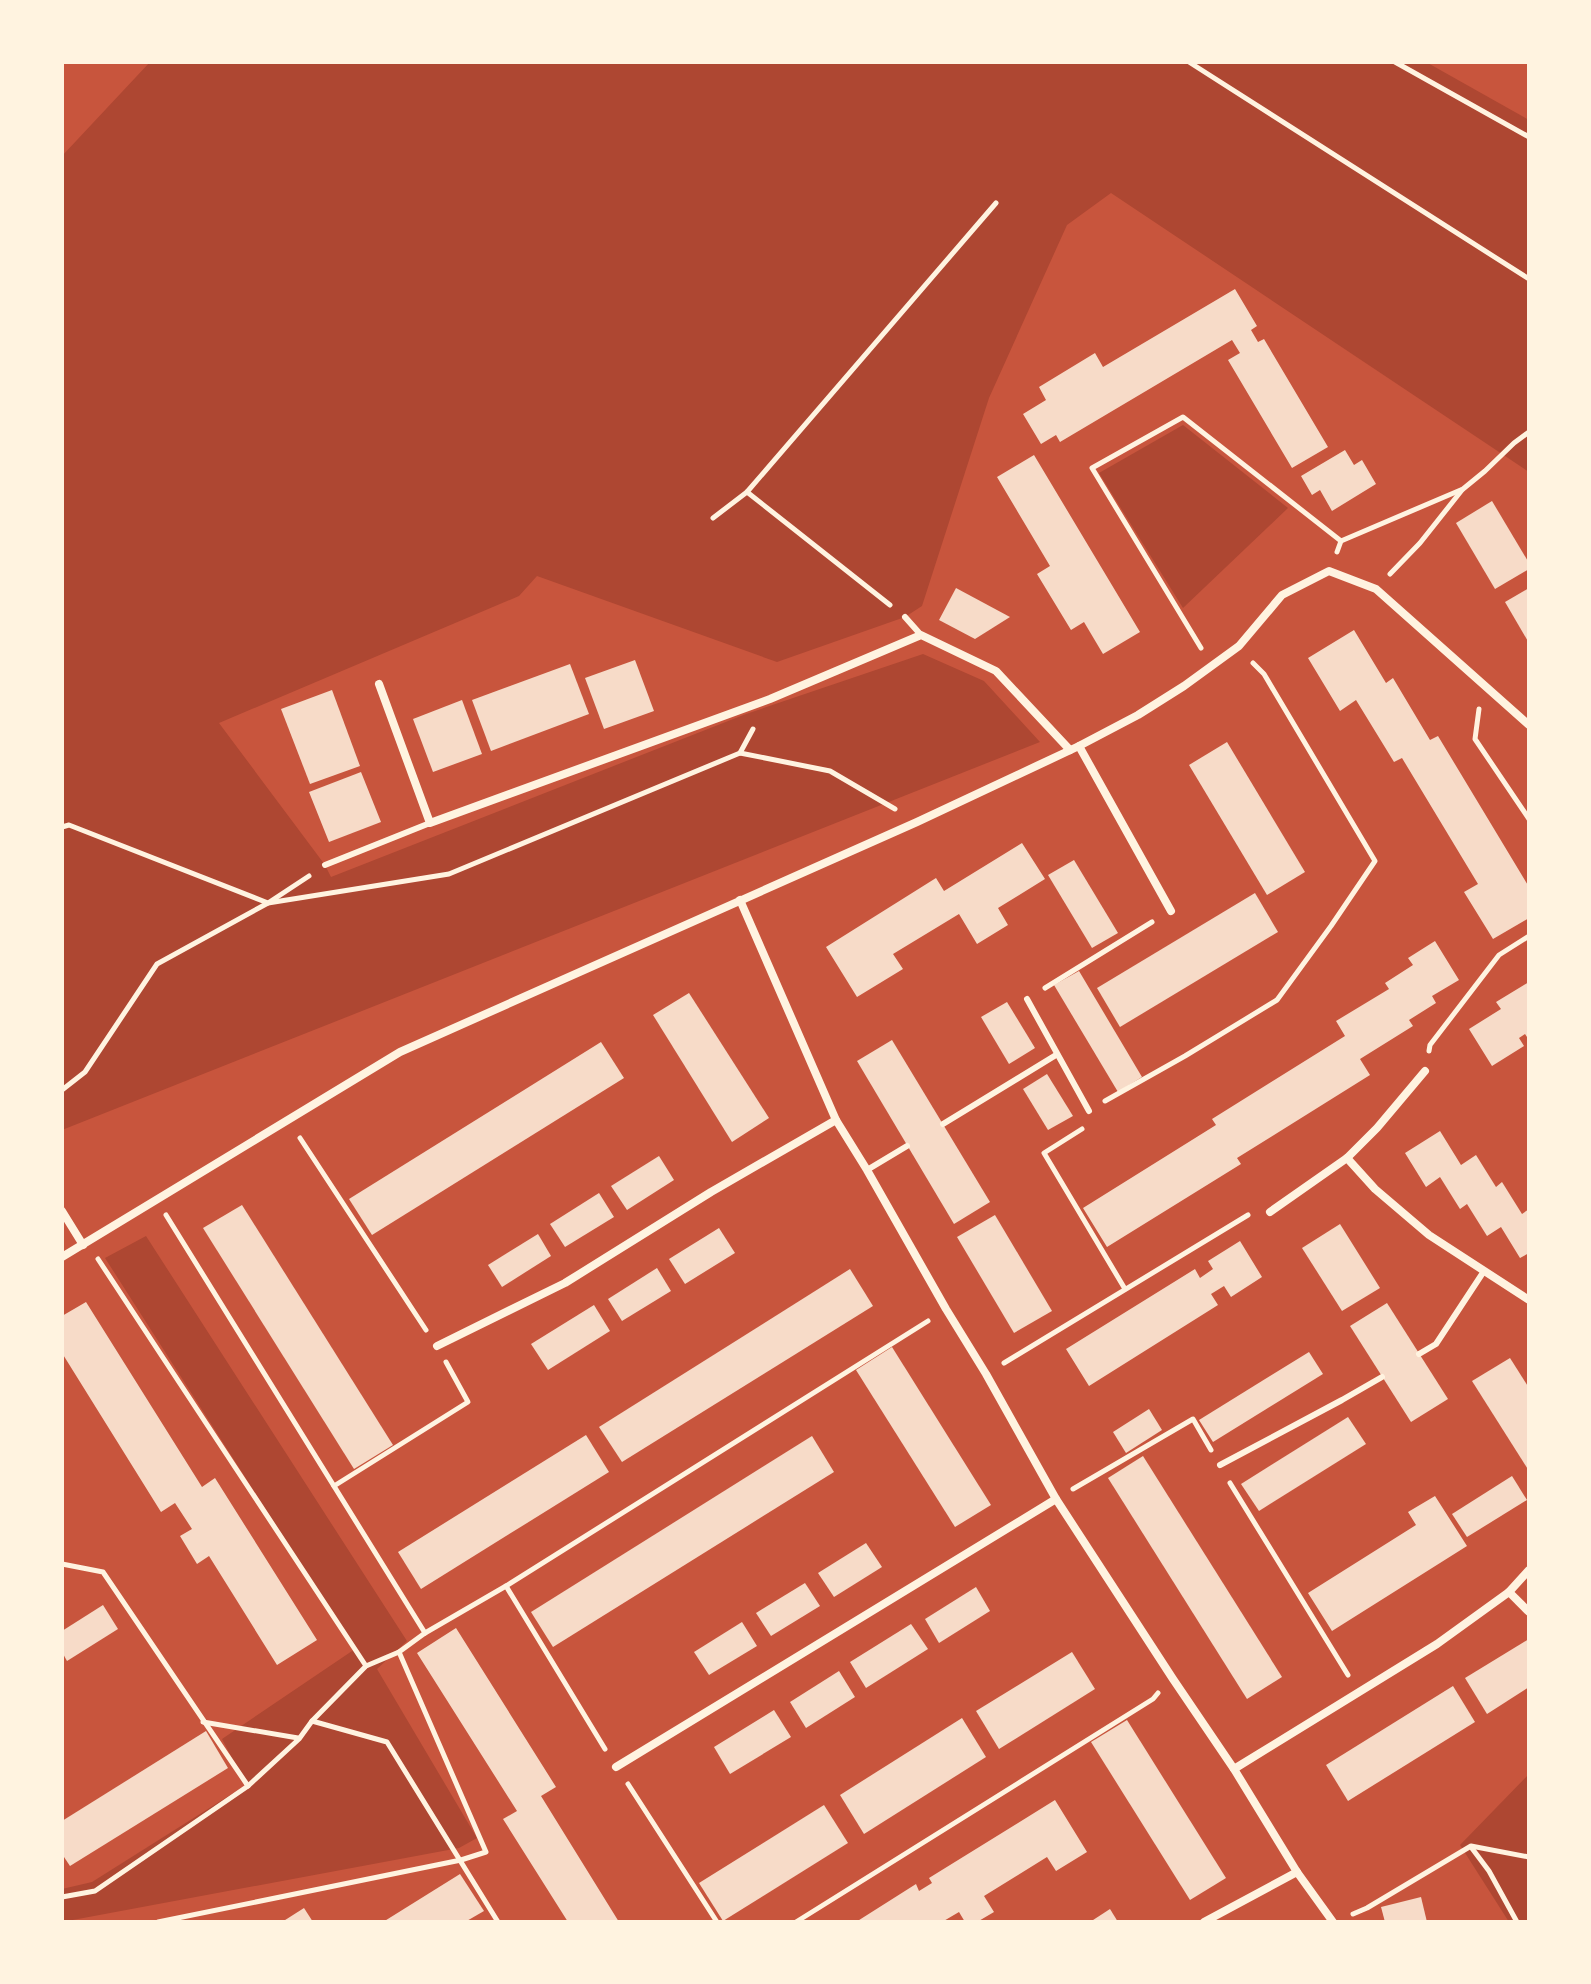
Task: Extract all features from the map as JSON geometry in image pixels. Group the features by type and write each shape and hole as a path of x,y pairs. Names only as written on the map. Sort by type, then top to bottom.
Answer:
{"street":[{"path":"62,1257 400,1052 917,822 1138,715 1239,646 1282,595 1329,571 1376,589 1529,725"},
{"path":"379,684 430,823 770,699 921,635 996,671 1074,748 1171,911"},
{"path":"740,900 836,1120 1056,1499 1234,1769 1297,1872 1333,1922"},
{"path":"1270,1212 1347,1158 1425,1071"},
{"path":"437,1346 565,1283 711,1192 836,1120"},
{"path":"1347,1158 1375,1189 1429,1235 1529,1300"},
{"path":"62,1211 85,1244"},
{"path":"616,1767 1056,1499"},
{"path":"1234,1769 1437,1644 1509,1592 1529,1570"},
{"path":"1509,1592 1529,1612"},
{"path":"1204,1922 1297,1872"}],"lane":[{"path":"905,617 921,635"},
{"path":"325,865 430,823"},
{"path":"1027,999 1089,1111"},
{"path":"943,1124 1056,1055"},
{"path":"867,1170 907,1146"},
{"path":"1419,1354 1436,1344 1484,1271"},
{"path":"1220,1465 1382,1377"}],"path":[{"path":"1189,62 1529,279"},
{"path":"1395,62 1529,137"},
{"path":"713,518 747,492 996,203"},
{"path":"1211,666 1092,468 1183,417 1341,541"},
{"path":"1376,589 1420,543 1463,489 1529,432"},
{"path":"1329,571 1341,541 1463,489"},
{"path":"747,492 905,617"},
{"path":"1125,1289 1044,1153 1082,1128 1076,1118 1277,1000 1375,861 1264,674 1239,646"},
{"path":"1482,683 1475,739 1529,819"},
{"path":"62,827 69,825 268,903 449,874 740,753 830,771 917,822"},
{"path":"62,1090 85,1072 157,964 268,903 325,865"},
{"path":"1027,999 1171,911"},
{"path":"1425,1071 1430,1045 1438,1034 1499,955 1529,936"},
{"path":"289,1120 437,1346 468,1402 334,1486"},
{"path":"157,1201 425,1633"},
{"path":"986,1374 1250,1214 1258,1218 1270,1212"},
{"path":"85,1244 366,1666"},
{"path":"62,1897 95,1891 248,1786 299,1739 312,1721 366,1666 399,1652 946,1309"},
{"path":"1056,1499 1193,1419 1359,1693"},
{"path":"62,1564 103,1572 248,1786"},
{"path":"158,1922 461,1860 486,1852 399,1652"},
{"path":"796,1922 1153,1699 1173,1679"},
{"path":"312,1721 387,1742 498,1922"},
{"path":"203,1722 299,1739"},
{"path":"1471,1846 1489,1871 1517,1922"},
{"path":"1333,1922 1367,1908 1471,1846 1529,1857"}],"shaded area":[{"path":"150,62 1426,62 1529,120 1529,472 1111,193 1067,225 989,398 922,606 905,617 777,662 537,576 519,596 219,723 331,877 746,714 923,654 984,681 1040,742 62,1130 62,156"},
{"path":"1183,425 1288,508 1183,608 1099,473"},
{"path":"146,1236 407,1641 377,1669 477,1838 459,1848 62,1922 62,1889 92,1882 246,1785 222,1739 355,1649 105,1258"},
{"path":"1529,1774 1529,1922 1509,1922 1460,1845"}],"building":[{"path":"1235,289 1257,326 1251,330 1258,342 1264,339 1328,447 1292,468 1228,360 1240,353 1232,340 1060,442 1056,435 1041,444 1023,414 1046,400 1039,387 1095,353 1103,367"},
{"path":"1345,450 1354,465 1362,460 1376,484 1332,511 1320,490 1312,495 1301,476"},
{"path":"1034,455 1140,632 1103,654 1084,622 1071,630 1037,574 1050,566 997,477"},
{"path":"1492,501 1529,563 1529,569 1495,589 1456,523"},
{"path":"956,588 1010,617 975,639 939,620"},
{"path":"1529,588 1529,643 1505,602"},
{"path":"1354,630 1386,683 1393,678 1430,740 1438,736 1529,887 1529,918 1493,939 1464,892 1478,884 1402,758 1394,762 1356,700 1340,711 1308,658"},
{"path":"635,660 654,711 604,729 585,678"},
{"path":"570,664 589,714 491,751 472,700"},
{"path":"332,690 360,766 310,784 281,709"},
{"path":"462,700 482,754 433,772 413,719"},
{"path":"1227,742 1305,872 1267,895 1189,765"},
{"path":"361,772 381,822 329,842 309,792"},
{"path":"1022,843 1045,879 998,908 1008,925 977,944 959,914 893,954 903,969 857,997 826,947 936,878 944,891"},
{"path":"1074,860 1118,933 1092,948 1048,875"},
{"path":"1255,893 1278,932 1120,1027 1097,988"},
{"path":"1435,941 1459,980 1432,996 1436,1003 1409,1020 1413,1026 1360,1059 1370,1075 1237,1158 1241,1164 1107,1247 1083,1208 1216,1125 1212,1119 1345,1036 1336,1021 1389,989 1385,983 1413,965 1408,958"},
{"path":"1079,971 1142,1077 1118,1092 1054,985"},
{"path":"1529,982 1529,1040 1525,1034 1519,1038 1524,1046 1492,1066 1469,1029 1501,1009 1496,1002"},
{"path":"689,993 769,1118 732,1142 653,1015"},
{"path":"1007,1002 1035,1048 1009,1064 981,1017"},
{"path":"892,1040 990,1202 954,1224 857,1061"},
{"path":"601,1042 624,1078 372,1235 349,1199"},
{"path":"1047,1074 1073,1116 1048,1130 1023,1089"},
{"path":"1440,1131 1461,1165 1476,1155 1496,1187 1502,1182 1522,1214 1529,1209 1529,1253 1520,1258 1501,1227 1487,1236 1467,1204 1460,1209 1440,1177 1426,1187 1405,1153"},
{"path":"659,1156 674,1180 627,1210 611,1186"},
{"path":"599,1193 614,1217 565,1247 550,1224"},
{"path":"242,1205 393,1445 354,1469 203,1228"},
{"path":"995,1215 1052,1311 1014,1333 957,1237"},
{"path":"1340,1224 1380,1288 1342,1311 1302,1248"},
{"path":"719,1228 735,1253 685,1284 669,1259"},
{"path":"538,1234 551,1256 502,1287 488,1265"},
{"path":"1240,1241 1262,1277 1231,1297 1224,1286 1211,1294 1218,1305 1089,1386 1066,1349 1195,1269 1200,1278 1213,1269 1208,1261"},
{"path":"657,1268 671,1291 622,1321 608,1299"},
{"path":"850,1269 873,1306 622,1462 599,1427"},
{"path":"86,1302 202,1487 215,1478 317,1640 277,1665 209,1556 197,1564 180,1536 192,1529 175,1503 161,1512 62,1353 62,1316"},
{"path":"1387,1303 1448,1399 1411,1422 1350,1326"},
{"path":"594,1305 610,1331 548,1370 531,1344"},
{"path":"892,1347 991,1505 955,1527 856,1370"},
{"path":"1309,1352 1323,1374 1213,1442 1199,1420"},
{"path":"1510,1358 1529,1388 1529,1471 1472,1381"},
{"path":"1149,1409 1162,1430 1126,1453 1113,1432"},
{"path":"1348,1417 1366,1444 1259,1511 1241,1484"},
{"path":"586,1435 609,1472 421,1589 398,1552"},
{"path":"812,1436 834,1472 553,1647 531,1612"},
{"path":"1143,1456 1282,1677 1247,1699 1108,1478"},
{"path":"1512,1476 1527,1500 1467,1537 1452,1514"},
{"path":"1435,1496 1467,1546 1332,1631 1308,1593 1416,1525 1408,1512"},
{"path":"866,1543 882,1567 834,1597 818,1573"},
{"path":"805,1583 820,1606 771,1636 756,1613"},
{"path":"976,1587 990,1611 939,1643 925,1619"},
{"path":"103,1605 118,1629 67,1661 62,1652 62,1631"},
{"path":"742,1622 757,1646 709,1675 694,1652"},
{"path":"911,1624 928,1649 866,1688 850,1662"},
{"path":"456,1628 556,1787 541,1796 619,1922 568,1922 503,1819 517,1811 417,1653"},
{"path":"1529,1639 1529,1687 1487,1714 1465,1678"},
{"path":"1072,1652 1095,1689 999,1749 976,1711"},
{"path":"839,1671 855,1697 806,1728 790,1702"},
{"path":"1453,1686 1475,1722 1348,1801 1326,1765"},
{"path":"774,1710 791,1737 730,1774 714,1747"},
{"path":"962,1718 986,1757 864,1834 840,1795"},
{"path":"1127,1720 1226,1878 1190,1900 1091,1742"},
{"path":"206,1731 228,1768 70,1866 62,1854 62,1821"},
{"path":"1055,1800 1087,1852 1056,1871 1047,1857 984,1896 994,1912 977,1922 965,1922 959,1912 942,1922 856,1922 916,1884 919,1891 932,1883 929,1878"},
{"path":"824,1805 848,1843 723,1921 699,1883"},
{"path":"460,1874 484,1911 465,1922 383,1922"},
{"path":"1421,1897 1427,1922 1385,1922 1381,1907"},
{"path":"304,1908 313,1922 282,1922"},
{"path":"1110,1909 1118,1922 1090,1922"}]}
